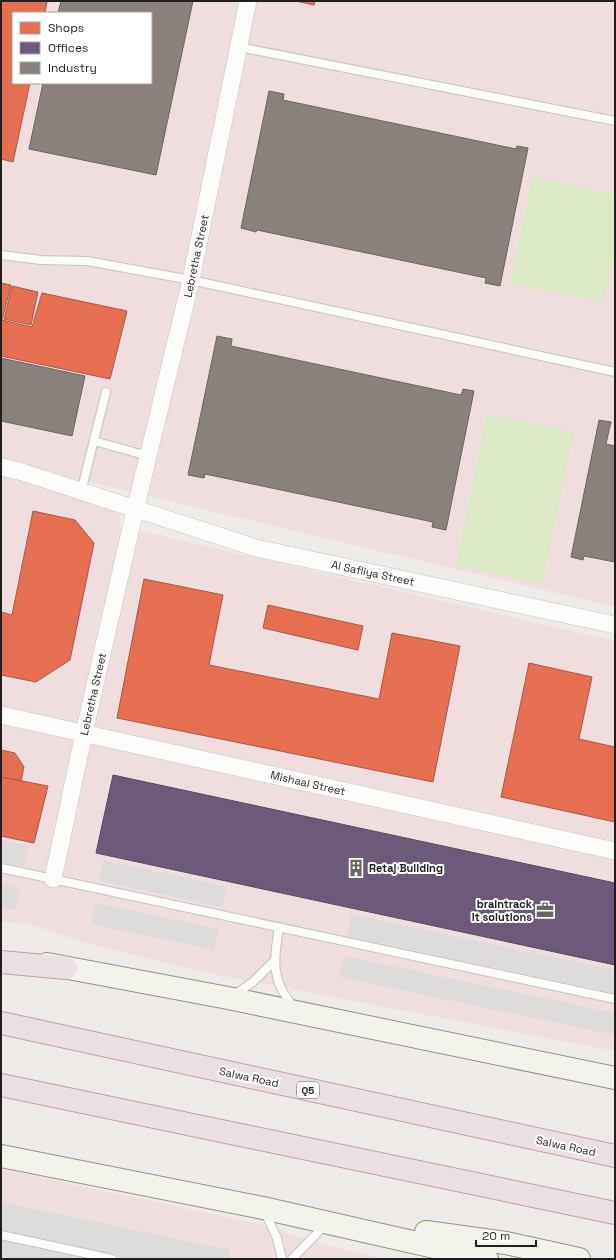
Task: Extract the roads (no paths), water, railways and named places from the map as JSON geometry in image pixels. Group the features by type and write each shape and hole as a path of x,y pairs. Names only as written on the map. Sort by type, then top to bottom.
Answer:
{"highway":[{"path":"1,962 66,968"},
{"name":"Salwa Road","path":"1,1023 615,1156"},
{"path":"1,1085 615,1212"}],"main road":[{"path":"1,953 66,968 228,998 615,1078"},
{"path":"1,1156 336,1223 487,1259"},
{"path":"336,1223 477,1238 579,1259"}],"street":[{"name":"Lebretha Street","path":"53,879 84,733 135,510 191,280 248,1"},
{"path":"1,467 19,471 135,510"},
{"name":"Al Safliya Street","path":"135,510 256,548 615,625"},
{"name":"Mishaal Street","path":"1,715 615,851"}],"lane":[{"path":"239,47 615,121"},
{"path":"1,255 41,260 87,261 191,280 615,372"},
{"path":"81,492 106,392"},
{"path":"94,441 148,456"},
{"path":"1,868 615,999"},
{"path":"279,927 274,961 277,976 282,990 300,1013"},
{"path":"228,998 253,982 274,961"},
{"path":"263,1208 278,1238 282,1259"},
{"path":"292,1259 336,1223"},
{"path":"1,1235 112,1259"}],"place":[{"name":"Retaj Building","path":"356,868"},
{"name":"braintrack it solutions","path":"545,910"}]}
